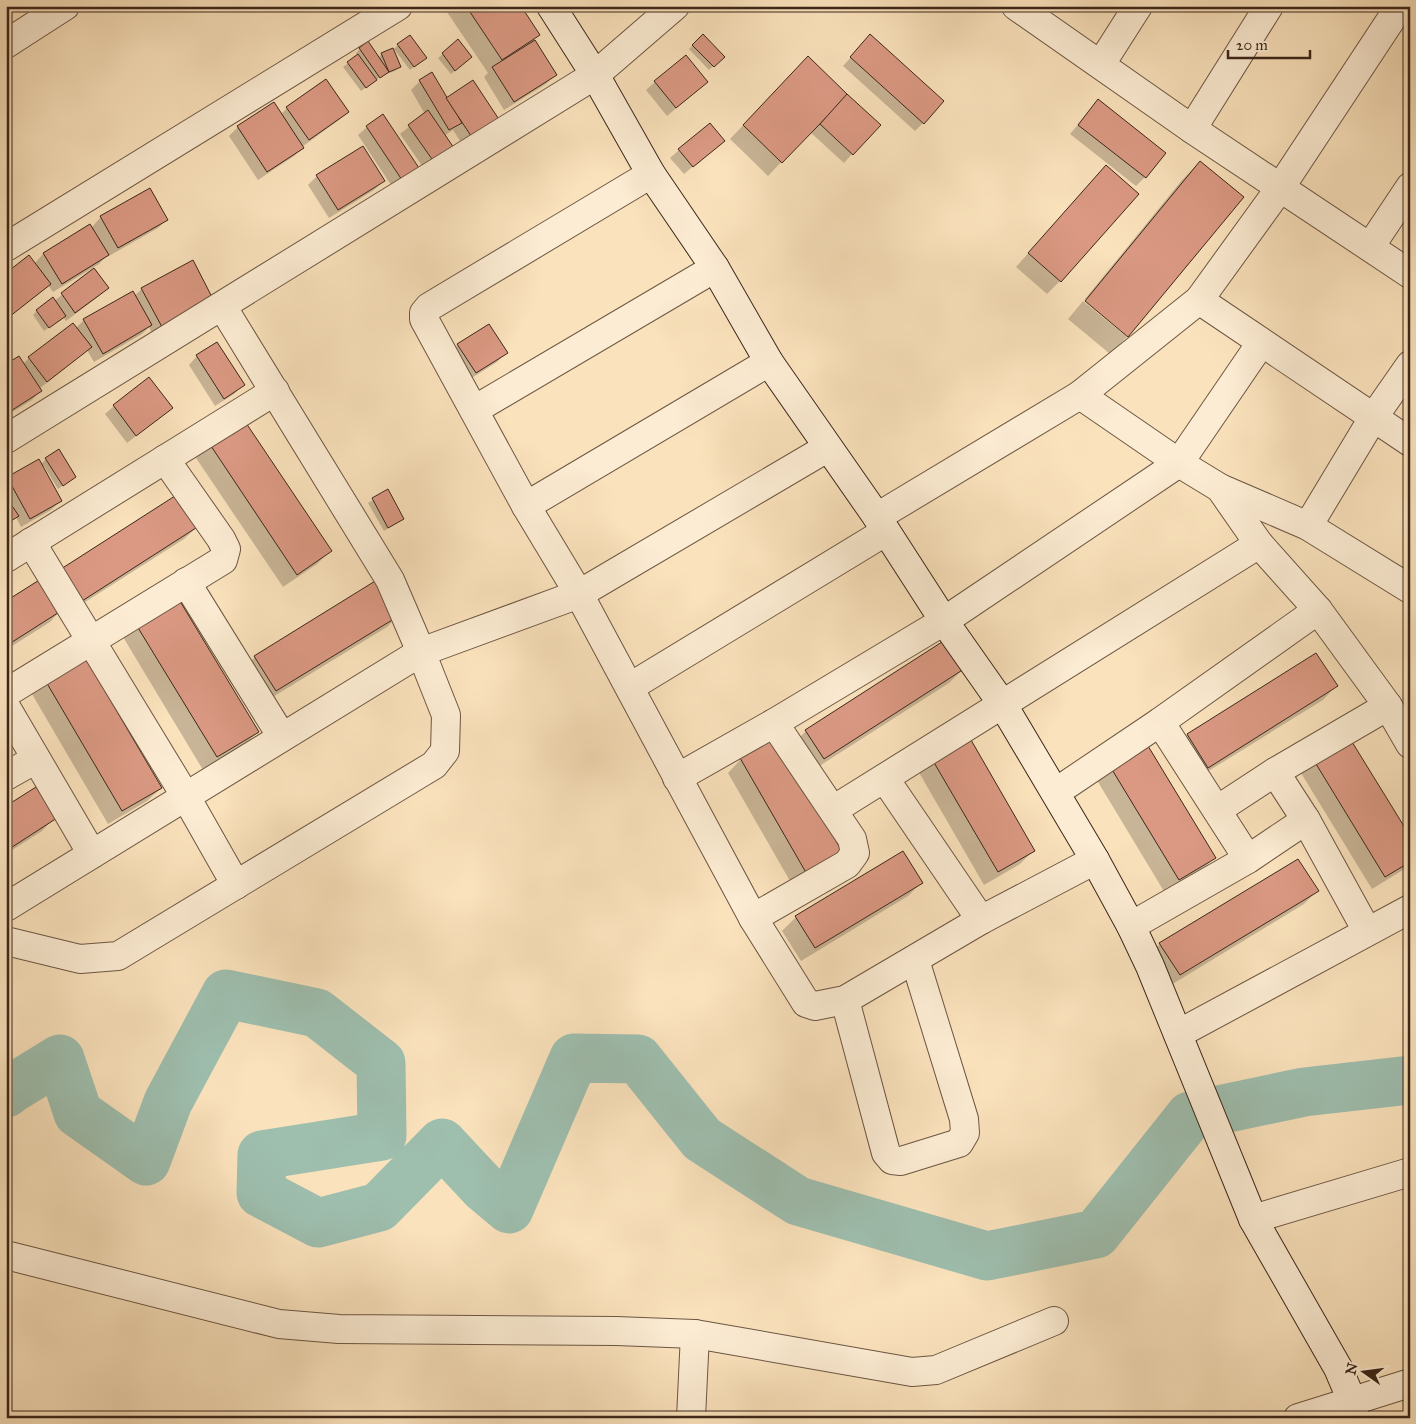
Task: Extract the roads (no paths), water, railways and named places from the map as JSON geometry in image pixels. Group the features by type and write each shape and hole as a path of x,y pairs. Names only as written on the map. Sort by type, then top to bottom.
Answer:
{"street":[{"path":"6,44 65,6"},
{"path":"6,247 398,6"},
{"path":"550,6 595,75 651,174 715,268 768,362 1002,705 1056,792 1095,860 1131,926 1150,966 1253,1219 1338,1368 1354,1410"},
{"path":"6,439 595,75 674,6"},
{"path":"1016,6 1192,129 1410,274"},
{"path":"1100,64 1138,6"},
{"path":"1192,129 1269,6"},
{"path":"630,688 1080,395 1198,300 1280,188 1400,6"},
{"path":"651,174 429,307 424,313 424,319 526,506 579,594 752,918 806,1003 815,1006 845,1000 981,920 1095,860"},
{"path":"1370,247 1410,187"},
{"path":"474,410 715,268"},
{"path":"1198,300 1410,442"},
{"path":"6,941 80,959 118,956 434,765 445,751 446,715 390,580 222,306"},
{"path":"677,778 774,723 944,621 1179,463 1261,343"},
{"path":"526,506 768,362"},
{"path":"1308,526 1373,418 1410,365"},
{"path":"6,558 275,391"},
{"path":"1080,395 1179,463 1220,488 1308,526 1410,589"},
{"path":"6,907 421,652 579,594 827,448"},
{"path":"6,693 223,560 226,549 221,538 166,459"},
{"path":"1220,488 1259,544 1318,610 1388,706 1410,744"},
{"path":"31,542 186,797 236,884"},
{"path":"833,810 1259,544"},
{"path":"186,582 282,738"},
{"path":"1056,792 1160,722 1318,610"},
{"path":"6,706 92,854"},
{"path":"1217,810 1275,772 1388,706"},
{"path":"1160,722 1248,859"},
{"path":"752,918 847,864 855,853 852,839 774,723"},
{"path":"6,776 36,758"},
{"path":"1275,772 1306,820 1368,931"},
{"path":"885,778 981,920"},
{"path":"1131,926 1248,859 1306,820"},
{"path":"1178,1034 1410,909"},
{"path":"845,1000 886,1153 892,1160 901,1161 959,1143 965,1133 964,1119 914,960"},
{"path":"1253,1219 1410,1172"},
{"path":"6,1255 280,1324 348,1329 616,1331 695,1334 912,1372 936,1370 1054,1321"},
{"path":"691,1418 695,1334"},
{"path":"1298,1418 1354,1410 1410,1383"}],"waterway":[{"path":"6,1093 60,1059 78,1113 146,1161 168,1102 226,994 317,1013 381,1063 382,1136 262,1155 261,1193 318,1223 379,1207 442,1143 484,1188 509,1209 574,1058 638,1059 702,1139 798,1201 987,1256 1096,1234 1190,1116 1304,1092 1410,1080"}]}
